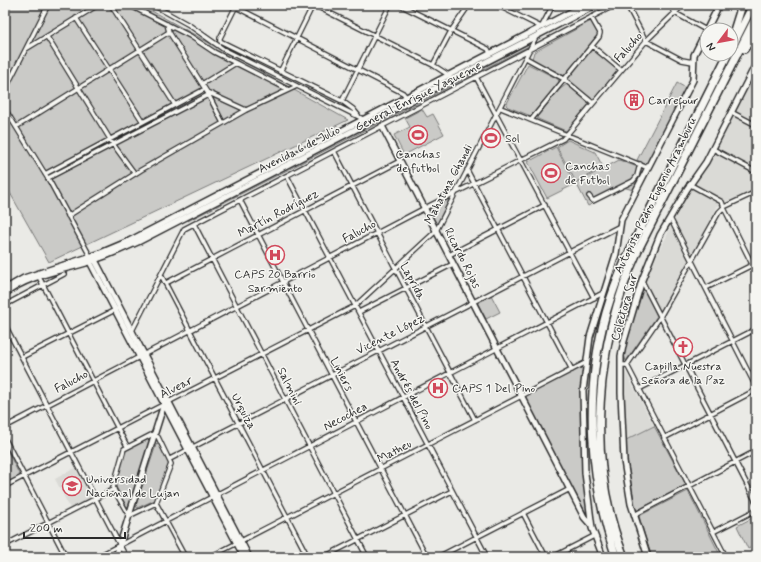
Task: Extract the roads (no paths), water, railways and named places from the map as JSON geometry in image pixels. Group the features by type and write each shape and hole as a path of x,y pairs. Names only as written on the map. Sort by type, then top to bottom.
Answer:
{"highway":[{"path":"737,22 742,5"},
{"path":"739,32 753,5"},
{"name":"Autopista Pedro Eugenio Aramburu","path":"624,557 609,508 601,445 602,380 608,340 631,265 756,17"},
{"path":"730,67 756,32"},
{"name":"Autopista Pedro Eugenio Aramburu","path":"616,557 603,516 594,454 593,402 601,334 610,300 628,252 724,62"}],"main road":[{"name":"Avenida 6 de Julio","path":"5,289 24,278 91,258 135,238 362,118 407,97 584,5"},
{"name":"Avenida 6 de Julio","path":"5,294 13,288 39,277 138,242 596,5"},
{"path":"710,22 719,5"},
{"path":"603,557 591,525 585,473 583,434 583,391 592,329 616,254 620,226 693,80 694,55 699,45"},
{"name":"Colectora Sur","path":"648,557 634,514 624,461 621,365 628,325 642,280 655,247 690,184 701,170 713,149 756,64"},
{"name":"Ricardo Rojas","path":"382,126 450,255 584,517 591,525"},
{"name":"Ricardo Rojas","path":"382,126 425,208"},
{"name":"Ricardo Rojas","path":"450,255 453,264 474,302"},
{"path":"91,258 117,309 129,337 141,355 239,542 249,557"},
{"path":"117,309 132,331 141,355"},
{"path":"116,557 166,403"},
{"path":"239,542 244,557"}],"street":[{"path":"5,90 48,5"},
{"path":"26,50 98,5"},
{"path":"111,5 176,105"},
{"path":"129,5 287,89"},
{"path":"153,5 189,25 218,46 362,118"},
{"path":"278,76 313,5 433,65 449,75 453,80"},
{"path":"342,101 390,5"},
{"path":"400,5 488,49 490,53"},
{"path":"433,65 451,31 469,5"},
{"path":"497,5 541,27"},
{"name":"Mahatma Ghandi","path":"355,306 437,230 553,5"},
{"name":"General Enrique Yaqueme","path":"161,275 183,231 187,227 615,5"},
{"path":"627,5 646,41 682,60 693,62"},
{"path":"671,5 675,13 699,26"},
{"name":"Falucho","path":"5,427 425,208 454,195 563,139 646,41 683,5"},
{"path":"218,46 220,38 236,6 403,93 410,102"},
{"path":"531,120 600,35 591,17"},
{"path":"76,18 143,122"},
{"path":"167,24 169,32 207,92 223,123"},
{"path":"16,127 169,32"},
{"path":"46,37 110,140 135,174"},
{"path":"220,41 342,101 353,109 367,124"},
{"path":"592,46 622,70"},
{"path":"526,58 564,79 593,103"},
{"path":"202,84 236,63"},
{"path":"750,76 756,79"},
{"path":"476,77 594,298"},
{"path":"68,216 135,174 223,123 287,89 291,90 297,86"},
{"path":"48,178 207,92"},
{"path":"45,174 176,105 207,92 246,110"},
{"path":"501,108 648,168"},
{"path":"5,109 48,178 91,258"},
{"path":"731,112 756,125"},
{"path":"713,149 756,172"},
{"name":"Laprida","path":"334,151 475,420"},
{"name":"Martín Rodríguez","path":"166,283 400,161"},
{"path":"589,196 594,201 633,181 637,176 640,164"},
{"path":"468,170 572,370"},
{"name":"Andrés del Pino","path":"287,176 486,557"},
{"path":"690,184 721,200 754,264 756,272"},
{"path":"627,365 660,317 719,212 724,207 756,192"},
{"name":"Liniers","path":"240,200 427,557"},
{"path":"450,255 545,205"},
{"path":"670,218 756,387"},
{"name":"Salmini","path":"194,224 368,557"},
{"name":"Vicente López","path":"170,459 620,226"},
{"path":"359,312 453,264"},
{"path":"706,288 754,264"},
{"path":"5,305 64,274"},
{"path":"129,337 161,275"},
{"name":"Urquiza","path":"161,275 308,557"},
{"path":"39,277 127,446"},
{"path":"642,280 756,502"},
{"name":"Necochea","path":"97,557 603,293"},
{"name":"Alvear","path":"5,486 24,474 355,306"},
{"path":"22,358 117,309"},
{"path":"5,326 126,557"},
{"path":"639,389 756,329"},
{"name":"Matheu","path":"210,557 428,444 523,397 587,362"},
{"path":"621,365 627,365"},
{"path":"627,365 726,557"},
{"path":"664,438 756,390"},
{"path":"156,434 170,459 171,464 156,503 130,516 113,485 124,449 127,446 156,434"},
{"path":"5,439 66,557"},
{"path":"634,514 756,451"},
{"path":"5,545 114,489"},
{"path":"438,557 570,489"},
{"path":"324,557 452,490"},
{"path":"156,503 185,557"},
{"path":"713,532 756,510"},
{"path":"523,513 546,557"},
{"path":"553,557 594,536"}],"place":[{"name":"Carrefour","path":"634,100"},
{"name":"Canchas de futbol","path":"418,135"},
{"name":"Sol","path":"491,138"},
{"name":"Canchas de Futbol","path":"551,173"},
{"name":"CAPS 20 Barrio Sarmiento","path":"275,255"},
{"name":"Capilla Nuestra Señora de la Paz","path":"683,347"},
{"name":"CAPS 1 Del Pino","path":"438,388"},
{"name":"Universidad Nacional de Lujan","path":"72,486"}]}
